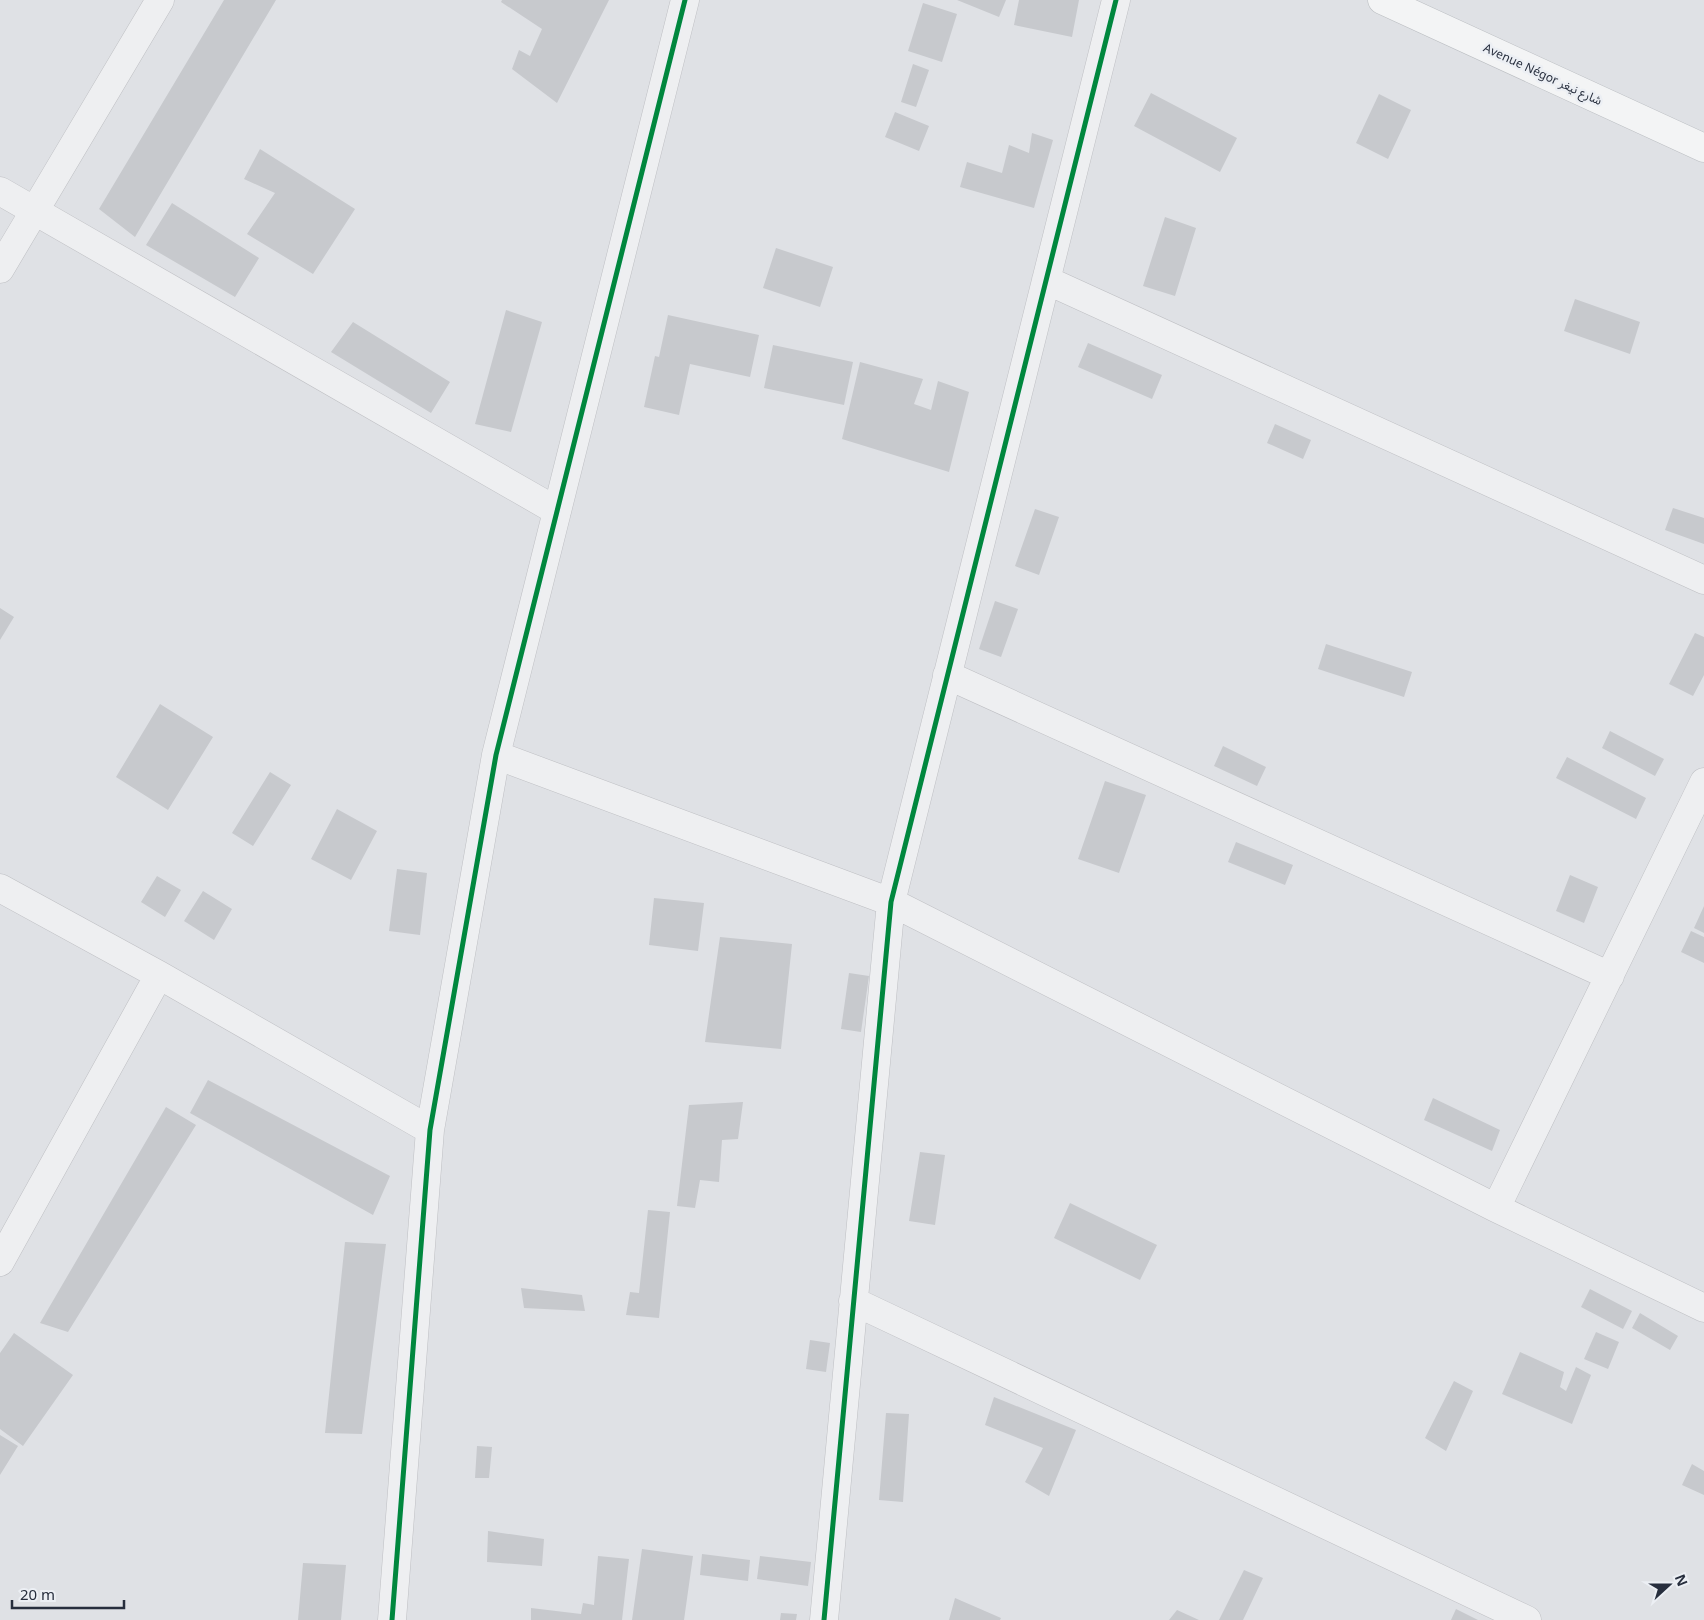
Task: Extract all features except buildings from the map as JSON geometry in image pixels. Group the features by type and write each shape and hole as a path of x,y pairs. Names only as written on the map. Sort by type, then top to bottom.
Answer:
{"main road":[{"name":"Avenue Négor شارع نيغر","path":"1382,0 1704,148"}],"street":[{"path":"0,269 160,0"},
{"path":"392,1620 430,1130 496,755 685,0"},
{"path":"824,1620 891,902 1116,0"},
{"path":"0,190 558,511"},
{"path":"1046,280 1704,580"},
{"path":"947,675 1610,976"},
{"path":"496,755 891,902 1496,1208 1704,1308"},
{"path":"1496,1208 1704,782"},
{"path":"0,888 159,975 430,1130"},
{"path":"0,1262 159,975"},
{"path":"854,1301 1527,1620"}],"cycle path":[{"path":"392,1620 430,1130 496,755 685,0"},
{"path":"824,1620 891,902 1116,0"}]}
